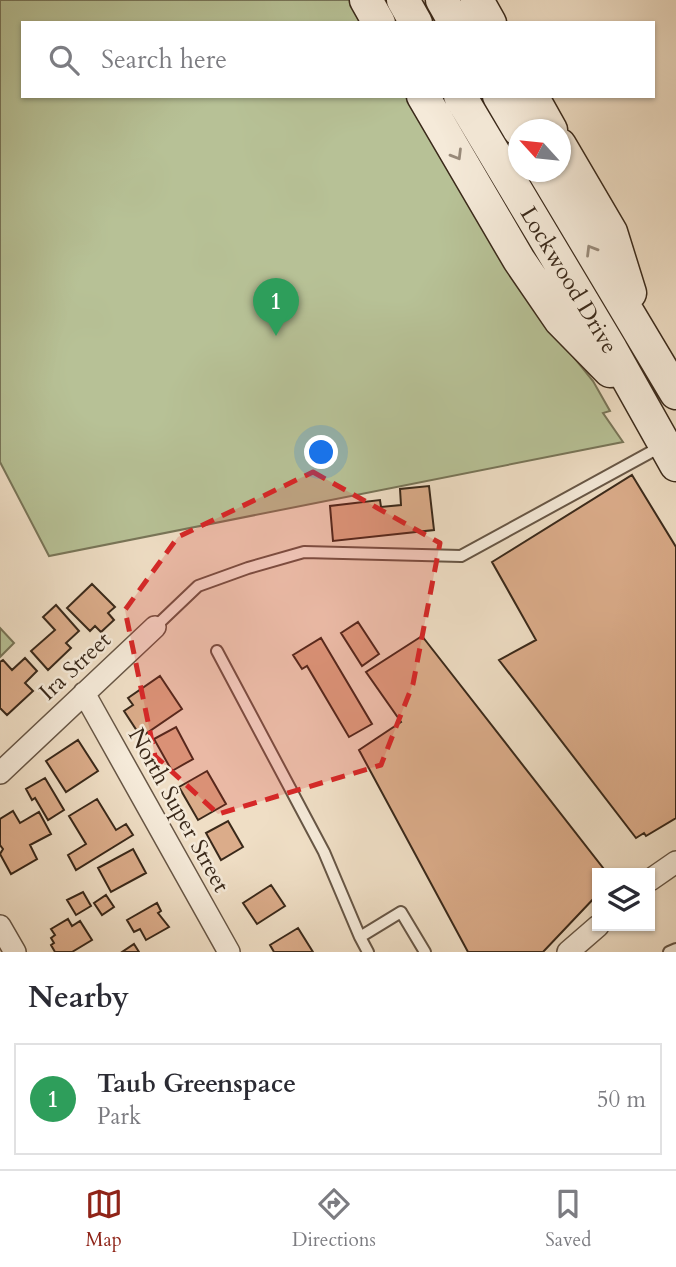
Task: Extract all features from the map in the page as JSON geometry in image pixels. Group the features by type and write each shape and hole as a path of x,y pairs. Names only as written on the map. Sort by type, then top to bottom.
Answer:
{"main road":[{"path":"366,0 378,21"},
{"path":"403,0 415,21"},
{"path":"442,0 454,21"},
{"path":"477,0 489,21"},
{"path":"424,98 519,260 560,320 647,413"},
{"name":"Lockwood Drive","path":"461,98 647,413 672,449"},
{"path":"500,98 513,119"},
{"path":"533,98 545,119"},
{"path":"571,162 611,232 626,277 639,331"},
{"name":"Lockwood Drive","path":"550,182 676,393"}],"street":[{"name":"Ira Street","path":"0,772 155,627"},
{"name":"North Super Street","path":"84,693 229,952"},
{"path":"655,877 676,862"},
{"path":"0,926 15,952"},
{"path":"569,952 592,931"}],"lane":[{"path":"155,627 198,586 304,552 461,556 672,449"},
{"path":"217,651 324,852 368,952"},
{"path":"360,937 401,912 425,952"},
{"path":"669,952 676,949"}],"highlighted area":[{"path":"313,472 440,543 413,684 381,765 218,814 155,756 125,610 178,537"}],"green space":[{"path":"0,0 353,0 366,21 21,21 21,98 411,98 559,339 593,381 610,411 603,413 623,442 49,556 0,462"},
{"path":"0,628 14,643 0,657"}],"building":[{"path":"632,475 676,547 676,818 646,836 644,833 636,838 499,660 536,640 492,562"},
{"path":"429,486 434,530 333,541 330,506 380,500 381,507 401,505 400,489"},
{"path":"92,584 115,607 108,613 114,620 101,632 95,626 90,631 67,608"},
{"path":"56,605 79,631 66,643 71,648 48,670 31,651 55,630 43,617"},
{"path":"358,622 379,654 362,666 341,633"},
{"path":"422,636 603,868 592,868 592,900 543,952 468,952 359,750 401,722 366,672"},
{"path":"321,638 372,724 349,737 307,666 302,669 293,655"},
{"path":"25,658 37,671 25,683 33,691 7,715 0,708 0,662 3,660 12,670"},
{"path":"160,676 182,709 141,737 124,711 133,705 128,698"},
{"path":"176,727 193,759 172,771 154,739"},
{"path":"78,740 98,771 66,792 46,761"},
{"path":"207,771 226,804 198,820 179,787"},
{"path":"45,778 64,810 48,820 35,798 32,800 26,789"},
{"path":"97,799 116,830 126,824 133,835 76,870 68,855 86,844 69,816"},
{"path":"13,811 20,823 39,812 51,834 30,845 37,859 11,874 0,854 3,849 0,845 0,819"},
{"path":"228,821 243,847 221,860 206,833"},
{"path":"133,849 146,873 111,892 98,868"},
{"path":"271,885 285,906 257,924 243,903"},
{"path":"83,892 91,906 76,915 67,900"},
{"path":"106,895 114,907 102,915 94,903"},
{"path":"157,903 161,911 158,913 169,927 146,940 140,929 134,932 127,920"},
{"path":"68,919 72,926 80,921 92,940 72,952 55,952 51,938 55,935 51,929"},
{"path":"298,928 313,952 274,952 270,945"},
{"path":"134,944 139,952 122,952"}],"place":[{"name":"Taub Greenspace","path":"276,336"}]}
